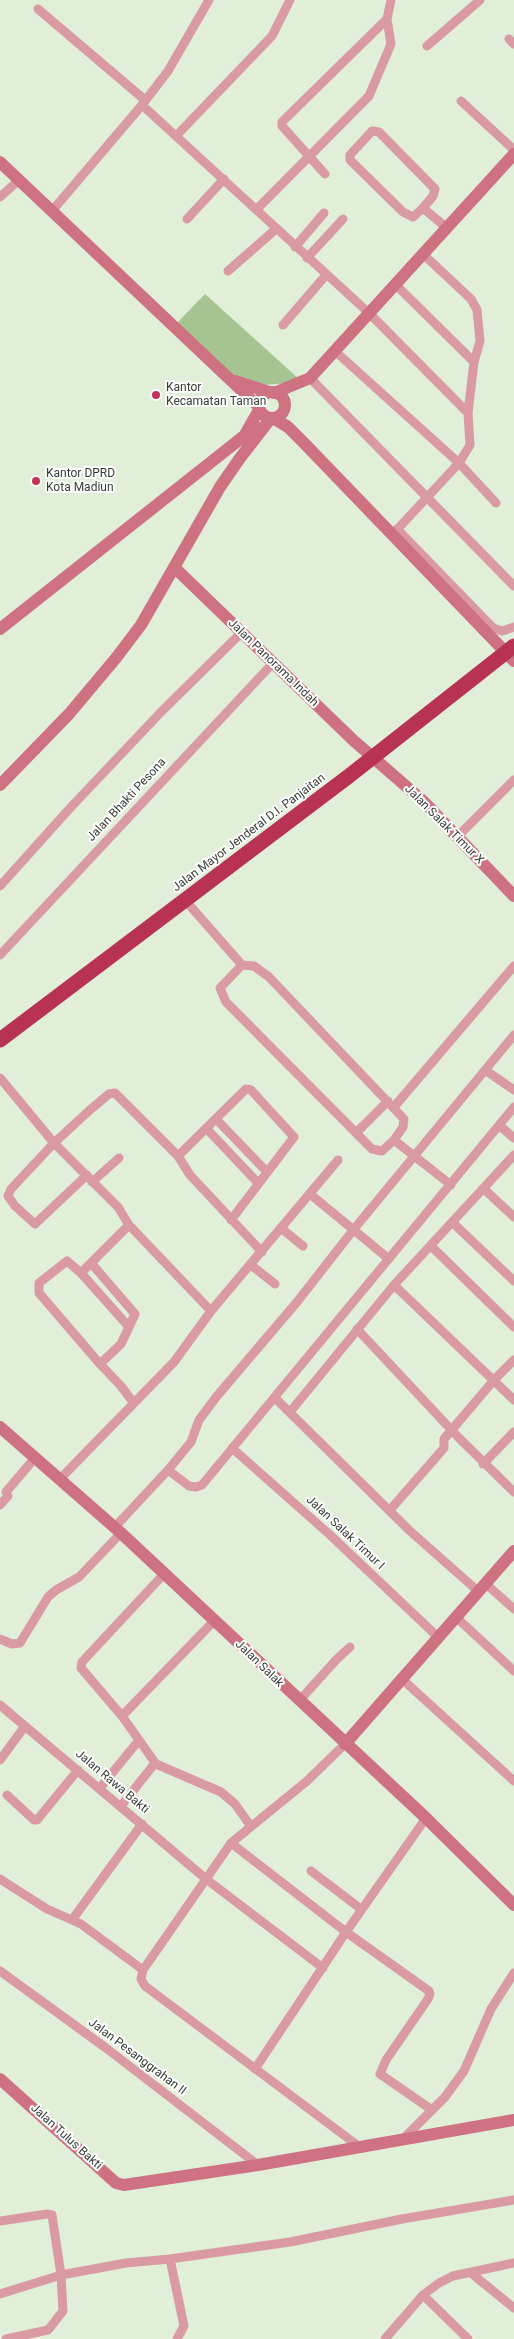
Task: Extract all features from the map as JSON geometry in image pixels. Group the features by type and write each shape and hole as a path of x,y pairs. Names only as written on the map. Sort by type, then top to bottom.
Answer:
{"highway":[{"name":"Jalan Mayor Jenderal D.I. Panjaitan","path":"0,1040 511,653"}],"street":[{"path":"177,135 272,36 290,0"},
{"path":"257,209 307,156 369,96 391,44 387,19 391,0"},
{"path":"427,46 480,0"},
{"path":"52,211 144,103 168,70 207,1"},
{"path":"38,9 144,103 295,247 370,314 468,413"},
{"path":"325,174 282,126 282,122 387,19"},
{"path":"0,629 244,436 280,415 307,379 336,352 513,155 461,101"},
{"path":"372,131 378,132 435,189 433,196 423,208 414,217 403,212 350,160 350,155 372,131"},
{"path":"0,162 231,379 269,421 288,427 493,628 502,631 514,627"},
{"path":"187,219 224,179"},
{"path":"0,197 19,180"},
{"path":"423,208 447,228"},
{"path":"295,247 324,213"},
{"path":"307,258 343,219"},
{"path":"228,270 276,229"},
{"path":"395,532 459,463 470,445 468,413 474,362 480,341 476,306 424,255"},
{"path":"283,325 326,275"},
{"path":"396,285 474,362"},
{"path":"336,352 459,463 496,503"},
{"path":"231,379 281,396 305,444"},
{"path":"240,458 244,436 259,408 261,398 271,392 307,379"},
{"path":"307,379 514,586"},
{"path":"0,785 69,714 141,625 204,513 240,458 269,421"},
{"path":"395,532 511,653"},
{"name":"Jalan Panorama Indah","path":"174,567 372,758"},
{"path":"0,886 117,759 242,632"},
{"name":"Jalan Bhakti Pesona","path":"0,955 273,663"},
{"name":"Jalan Salak Timur X","path":"372,758 422,801 458,836 514,896"},
{"path":"458,836 514,780"},
{"path":"185,900 242,965 254,966 269,978 404,1119 404,1123 394,1140 382,1151 372,1149 226,1002 220,988 242,965"},
{"path":"356,1133 391,1104 514,966"},
{"path":"0,1639 8,1643 20,1643 45,1601 56,1590 79,1577 193,1439 199,1420 217,1396 297,1302 354,1229 514,1035"},
{"path":"485,1070 514,1090"},
{"path":"0,1078 54,1143 122,1211 128,1225 211,1311"},
{"path":"178,1156 246,1089 251,1090 294,1137 231,1220"},
{"path":"118,1158 90,1178 38,1223 32,1223 15,1206 8,1192 54,1143 91,1109 113,1093 118,1095 178,1156 190,1175 262,1252"},
{"path":"168,1470 189,1486 199,1486 275,1398 514,1107"},
{"path":"216,1120 267,1172"},
{"path":"500,1126 514,1138"},
{"path":"206,1128 258,1184"},
{"path":"394,1140 451,1185"},
{"path":"290,1412 394,1285 514,1155"},
{"path":"59,1480 174,1362 211,1311 338,1160"},
{"path":"484,1189 514,1218"},
{"path":"310,1194 389,1259"},
{"path":"452,1222 514,1281"},
{"path":"81,1273 128,1225"},
{"path":"281,1228 303,1246"},
{"path":"431,1246 514,1327"},
{"path":"129,1327 81,1273 66,1261 40,1283 38,1291 133,1402"},
{"path":"91,1263 135,1314 121,1344 100,1364"},
{"path":"251,1264 275,1284"},
{"path":"394,1285 514,1400"},
{"path":"357,1329 483,1464 514,1492"},
{"path":"390,1510 444,1448 444,1439 451,1430 514,1360"},
{"path":"275,1398 410,1531 482,1588 514,1609"},
{"name":"Jalan Salak","path":"0,1427 117,1531 426,1818 514,1905"},
{"path":"483,1464 514,1432"},
{"name":"Jalan Salak Timur I","path":"232,1448 329,1534 439,1638"},
{"path":"0,1504 8,1496 6,1492 34,1459"},
{"path":"361,2148 144,1986 141,1979 143,1970 231,1843 250,1825 307,1781 345,1744 514,1551"},
{"path":"163,1575 81,1664 85,1676 122,1716 155,1763 221,1792 235,1804 250,1825"},
{"path":"457,1618 514,1670"},
{"path":"122,1716 214,1621"},
{"path":"299,1701 336,1660 350,1648"},
{"path":"402,1679 514,1781"},
{"name":"Jalan Rawa Bakti","path":"0,1705 206,1878 323,1968"},
{"path":"0,1760 25,1726"},
{"path":"100,1788 139,1740"},
{"path":"121,1806 155,1763"},
{"path":"7,1795 34,1820 37,1820 78,1770"},
{"path":"255,2069 361,1909 426,1818"},
{"path":"72,1920 142,1824"},
{"path":"231,1843 430,1994 380,2070 381,2075 432,2110"},
{"path":"311,1871 361,1909"},
{"path":"0,1879 47,1908 81,1924 143,1970"},
{"name":"Jalan Pesanggrahan II","path":"0,1971 106,2048 258,2165"},
{"path":"402,2140 445,2097 464,2071 491,2009 514,1973"},
{"name":"Jalan Tulus Bakti","path":"0,2080 116,2183 124,2185 135,2184 258,2165"},
{"path":"258,2165 514,2120"},
{"path":"0,2294 61,2275 141,2261 170,2260 290,2242 402,2219 514,2200"},
{"path":"0,2221 47,2214 52,2215 61,2275 63,2311 48,2330 6,2339"},
{"path":"170,2260 184,2325 177,2339"},
{"path":"385,2339 423,2295 439,2283 453,2276 514,2263"},
{"path":"471,2273 514,2308"},
{"path":"423,2295 454,2328 468,2339"}],"green space":[{"path":"205,294 299,379 289,383 263,385 232,376 177,323"}],"place":[{"name":"Kantor Kecamatan Taman","path":"156,395"},
{"name":"Kantor DPRD Kota Madiun","path":"36,481"}]}
